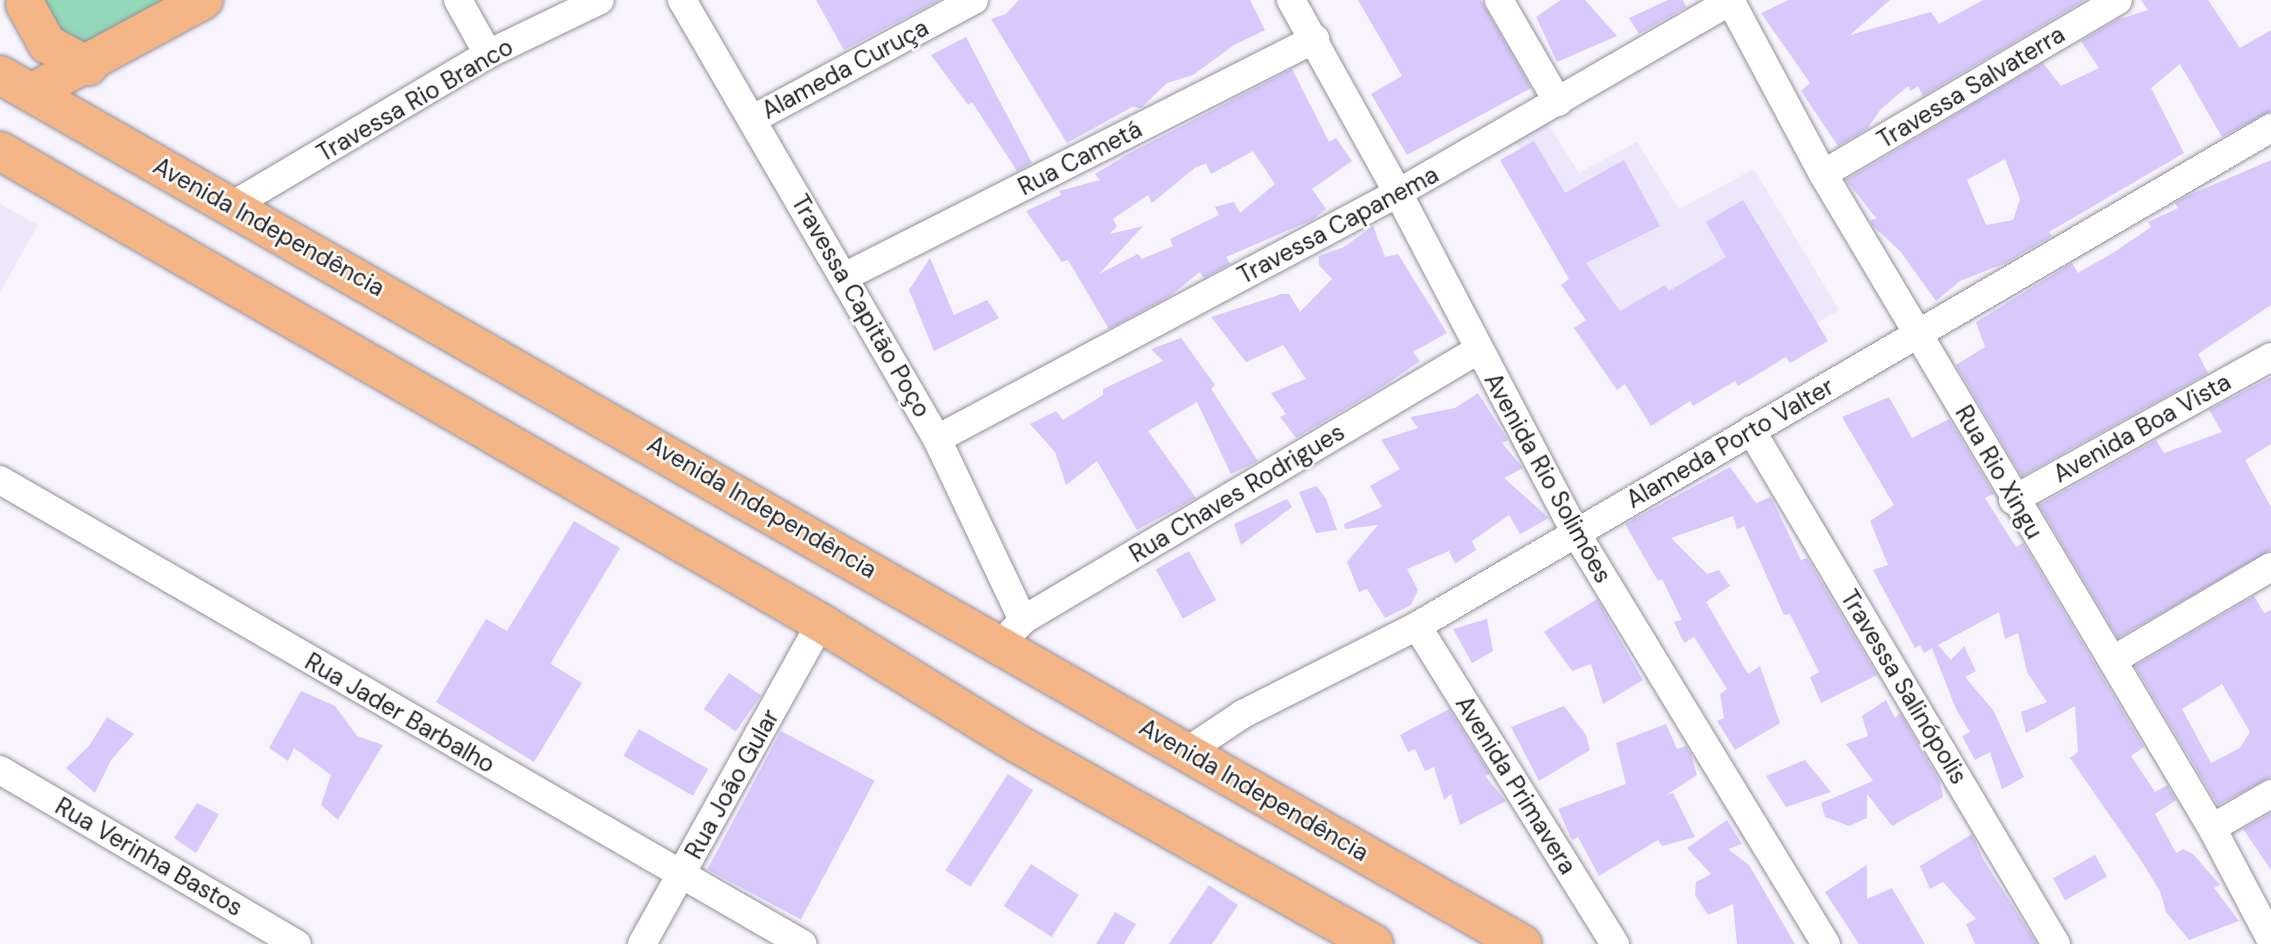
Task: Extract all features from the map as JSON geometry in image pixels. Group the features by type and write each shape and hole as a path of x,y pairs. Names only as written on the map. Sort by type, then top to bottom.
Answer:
{"main road":[{"path":"16,84 88,66 204,0"},
{"path":"19,8 47,44 88,66"},
{"name":"Avenida Independência","path":"16,84 1013,632 1186,752 1522,944"},
{"path":"0,151 821,623 1018,744 1374,944"}],"street":[{"path":"458,0 488,54"},
{"name":"Travessa Rio Branco","path":"233,205 488,54 600,0"},
{"name":"Travessa Capitão Poço","path":"681,0 753,119 937,439 1013,632"},
{"name":"Alameda Curuça","path":"753,119 974,0"},
{"name":"Avenida Rio Solimões","path":"1291,0 1398,193 1576,533 1826,944"},
{"path":"1499,0 1558,102"},
{"name":"Travessa Capanema","path":"937,439 1398,193 1731,0"},
{"name":"Rua Rio Xingu","path":"1731,0 1823,174 1920,332 2013,500 2113,660 2212,828 2271,940"},
{"name":"Travessa Salvaterra","path":"1823,174 2118,0"},
{"name":"Rua Cametá","path":"844,277 1315,39"},
{"name":"Alameda Porto Valter","path":"1186,752 1243,714 1417,626 2271,128"},
{"name":"Rua Chaves Rodrigues","path":"1013,632 1478,350"},
{"name":"Avenida Boa Vista","path":"2013,500 2271,356"},
{"name":"Travessa Salinópolis","path":"1751,430 2056,944"},
{"name":"Rua Jader Barbalho","path":"0,480 802,944"},
{"path":"2113,660 2271,567"},
{"name":"Rua João Gular","path":"642,944 821,623"},
{"name":"Avenida Primavera","path":"1417,626 1615,944"},
{"name":"Rua Verinha Bastos","path":"0,770 297,944"},
{"path":"2212,828 2271,794"}],"shaded area":[{"path":"1547,122 1579,173 1637,142 1679,209 1754,169 1839,310 1662,415 1585,313 1516,140"},
{"path":"0,204 38,225 0,292"}],"green space":[{"path":"32,0 201,0 88,66"}],"building":[{"path":"816,0 939,0 844,50"},
{"path":"1019,0 1250,0 1265,30 1234,45 1193,75 1167,83 1141,108 1132,107 1067,143 991,19 1006,14"},
{"path":"1358,0 1481,0 1531,88 1407,155 1371,94 1402,76"},
{"path":"1561,0 1585,0 1617,36 1557,62 1536,17"},
{"path":"1668,0 1683,0 1686,7 1639,34 1629,18"},
{"path":"1789,0 1890,0 1850,35 1931,12 1939,24 1983,0 2085,0 1923,96 1918,86 1911,91 1908,86 1881,109 1867,129 1838,146 1801,91 1810,83 1761,13"},
{"path":"2141,0 2208,0 2240,48 2271,30 2271,111 2222,137 2180,64 2151,88 2184,153 2049,232 2052,236 2006,263 1960,281 1936,301 1900,251 1873,226 1870,221 1876,218 1846,180 2043,63 2061,86 2099,68 2081,41 2117,20 2148,10","holes":["2005,159 2020,199 2013,220 1986,225 1967,180"]},
{"path":"966,37 1032,163 1017,171 972,102 968,105 931,55"},
{"path":"1292,69 1329,142 1336,138 1352,161 1312,189 1326,209 1312,220 1226,257 1230,264 1204,278 1200,272 1170,296 1109,329 1068,260 1062,262 1026,211 1061,195 1059,191 1100,180 1095,174 1128,154","holes":["1253,151 1275,184 1240,213 1234,202 1215,207 1219,215 1170,239 1173,246 1142,259 1138,254 1099,274 1143,226 1110,234 1117,226 1113,219 1148,195 1152,203 1196,167 1206,164 1211,174"]},
{"path":"1534,141 1565,193 1624,160 1660,226 1586,263 1620,311 1665,285 1669,291 1726,257 1706,222 1743,200 1828,341 1790,363 1786,357 1738,386 1735,381 1693,406 1690,401 1651,426 1625,384 1617,390 1574,328 1586,320 1561,285 1569,279 1500,160"},
{"path":"2271,160 2271,305 2198,354 2208,373 2022,476 1956,365 1985,347 1976,322 2072,263 2078,273 2116,251 2151,227 2148,222 2178,208 2175,203 2187,196"},
{"path":"1373,226 1385,257 1398,254 1447,333 1413,352 1420,361 1296,438 1280,417 1286,414 1271,393 1306,379 1283,345 1246,362 1211,317 1282,294 1289,294 1300,312 1332,279 1319,265 1319,256 1344,247"},
{"path":"930,258 954,315 987,300 999,318 934,351 909,290"},
{"path":"1181,338 1215,385 1211,389 1258,461 1231,474 1197,402 1148,431 1196,498 1137,530 1097,461 1066,485 1055,452 1030,424 1056,411 1063,420 1103,395 1103,389 1163,361 1151,349"},
{"path":"2271,377 2271,444 2245,460 2271,507 2271,550 2118,638 2039,505 2156,440 2164,453 2222,432 2209,410"},
{"path":"1478,393 1508,440 1502,443 1523,468 1504,478 1549,518 1520,534 1509,515 1472,541 1476,550 1455,564 1449,551 1407,569 1418,590 1411,605 1385,618 1367,589 1359,592 1347,562 1378,525 1345,529 1344,524 1382,507 1370,486 1400,469 1381,440 1418,428 1410,417 1455,408"},
{"path":"1889,397 1912,438 1949,419 1994,494 1985,498 2016,547 2023,543 2144,747 2131,756 2155,792 2167,785 2176,800 2155,814 2176,853 2183,849 2193,854 2220,885 2214,888 2239,921 2189,940 2166,912 2160,891 2142,862 2070,758 2078,752 2075,706 2026,733 2021,712 2047,702 2027,672 2018,633 2005,639 1999,612 1938,645 1951,660 1964,646 1976,671 1965,677 1993,710 2024,777 2002,789 1990,752 1975,760 1962,736 1970,732 1956,709 1932,648 1924,653 1920,645 1915,648 1873,570 1888,565 1870,521 1894,505 1842,417"},
{"path":"1730,467 1756,503 1771,497 1801,560 1807,558 1877,675 1821,703 1810,677 1819,672 1790,614 1784,615 1744,526 1737,529 1733,516 1671,538 1707,574 1719,570 1730,586 1706,602 1748,674 1760,666 1780,723 1735,750 1717,721 1724,718 1720,694 1727,689 1694,637 1684,643 1674,622 1682,620 1662,579 1658,581 1625,524"},
{"path":"1317,486 1326,499 1337,530 1316,533 1299,492"},
{"path":"1287,499 1292,507 1241,545 1234,524"},
{"path":"574,521 620,548 553,659 551,664 582,683 534,762 436,702 486,619 507,631"},
{"path":"1189,551 1216,600 1183,618 1156,569"},
{"path":"2254,596 2264,613 2271,610 2271,777 2218,805 2135,666","holes":["2222,684 2250,732 2240,748 2211,763 2182,709"]},
{"path":"1597,599 1643,680 1603,704 1591,664 1572,671 1544,632"},
{"path":"1487,619 1493,651 1472,663 1453,629"},
{"path":"729,673 761,695 736,731 704,709"},
{"path":"301,691 335,706 357,736 383,745 338,820 321,805 331,775 294,748 288,761 269,748"},
{"path":"1886,700 1895,718 1900,713 1940,782 1943,797 1892,826 1867,794 1867,818 1849,826 1825,817 1821,803 1873,781 1846,744 1868,736 1862,716"},
{"path":"1564,706 1586,735 1590,750 1539,781 1511,727"},
{"path":"1449,709 1490,774 1485,776 1506,801 1460,825 1451,794 1444,800 1434,767 1425,771 1415,749 1408,752 1400,735"},
{"path":"107,717 134,734 111,760 95,793 66,768 89,746"},
{"path":"1666,724 1677,749 1686,746 1691,754 1697,775 1666,795 1673,793 1695,837 1662,846 1658,840 1599,876 1578,837 1572,840 1558,809 1626,784 1616,743"},
{"path":"639,729 708,769 693,796 624,756"},
{"path":"781,731 875,781 801,919 707,870"},
{"path":"1805,760 1831,792 1786,807 1766,776"},
{"path":"1008,774 1033,790 971,887 945,870"},
{"path":"197,803 219,814 196,853 174,838"},
{"path":"2271,813 2271,870 2243,829"},
{"path":"1727,820 1742,844 1728,849 1749,865 1795,944 1737,944 1733,904 1708,915 1695,895 1696,882 1711,874 1687,848"},
{"path":"1972,834 1983,859 2037,944 1975,944 1966,924 1976,919 1943,882 1930,889 1920,866"},
{"path":"2095,855 2107,877 2065,900 2053,878"},
{"path":"1031,864 1079,895 1052,937 1004,906"},
{"path":"1867,865 1867,899 1892,888 1925,944 1859,944 1825,892"},
{"path":"1209,885 1238,905 1212,944 1169,944"},
{"path":"1115,912 1136,924 1124,944 1096,944"}]}
